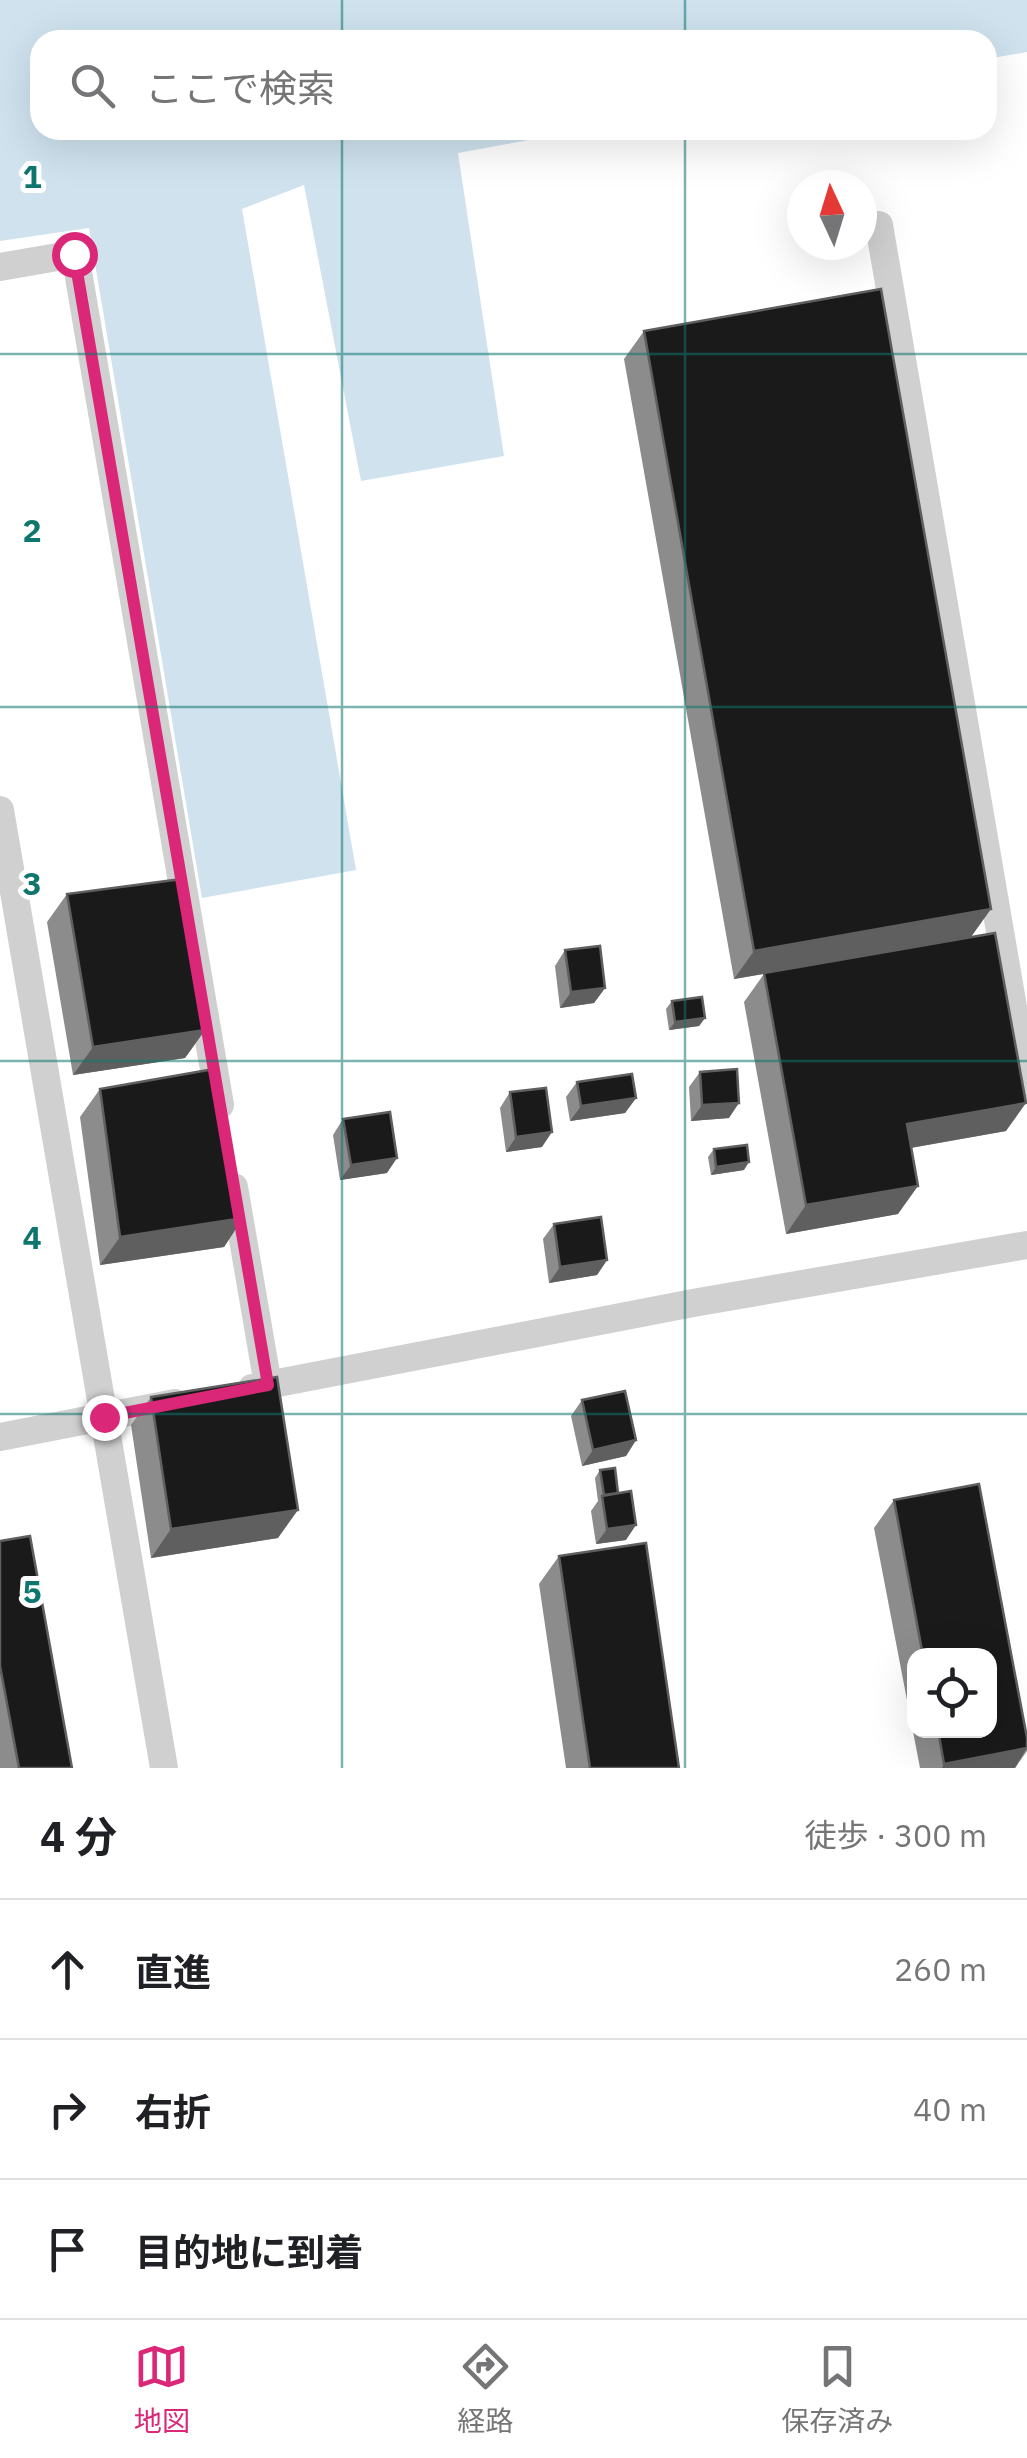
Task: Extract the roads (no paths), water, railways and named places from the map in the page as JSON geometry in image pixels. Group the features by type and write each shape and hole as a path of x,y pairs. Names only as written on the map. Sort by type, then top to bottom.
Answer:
{"street":[{"path":"878,225 1027,1089"},
{"path":"0,267 74,254 268,1385"},
{"path":"0,810 164,1768"},
{"path":"232,1392 693,1303 1027,1244"},
{"path":"0,1437 195,1399"}],"water":[{"path":"0,0 1027,0 1027,52 997,57 997,30 30,30 30,140 529,140 458,153 504,456 361,481 304,185 242,209 356,870 202,898 89,228 0,241"}]}
